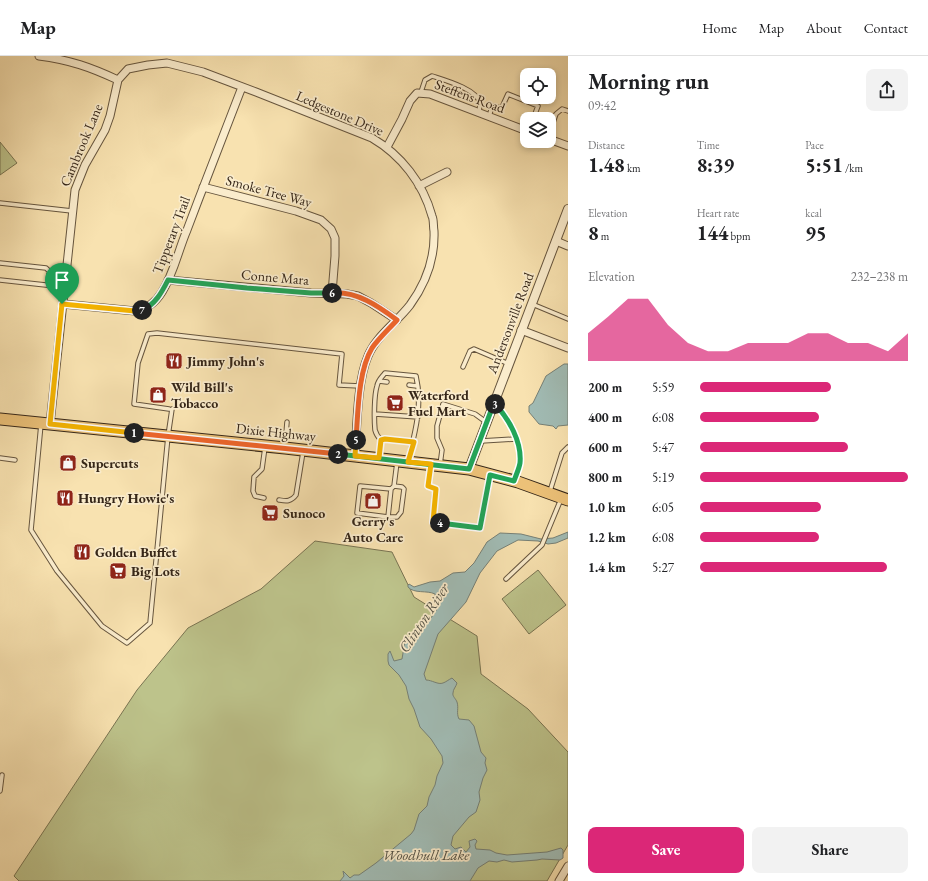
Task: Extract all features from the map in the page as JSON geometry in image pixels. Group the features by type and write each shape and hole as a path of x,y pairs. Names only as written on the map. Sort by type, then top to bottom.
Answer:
{"main road":[{"name":"Dixie Highway","path":"0,419 304,450 469,469 514,481 565,499"}],"street":[{"path":"39,56 59,58 79,64 118,80"},
{"name":"Ledgestone Drive","path":"118,80 128,69 168,63 203,72 372,138 387,147 397,156 419,186 433,217 434,242 432,262 423,285 411,304 370,351 365,364 361,386 355,456"},
{"name":"Cambrook Lane","path":"46,423 75,190 85,165 105,130 110,116 118,80"},
{"name":"Tipperary Trail","path":"62,304 135,311 145,308 154,302 168,280 242,87"},
{"name":"Steffens Road","path":"387,147 410,101 417,92 430,94 520,128"},
{"path":"556,142 568,146"},
{"path":"419,186 448,172"},
{"name":"Smoke Tree Way","path":"203,187 296,211 321,220 330,229 335,238 332,293"},
{"name":"Andersonville Road","path":"469,469 568,209"},
{"path":"556,241 568,246"},
{"name":"Conne Mara","path":"168,280 255,289 347,294 358,296 384,310 397,320"},
{"path":"521,330 568,348"},
{"path":"559,881 568,866"}],"lane":[{"path":"421,92 425,80 432,76 471,91 477,97 480,104 479,113"},
{"path":"489,116 492,106 501,108 508,94 538,106 536,112"},
{"path":"556,114 562,109 568,111"},
{"path":"0,203 72,211"},
{"path":"0,263 46,268 49,271 49,285"},
{"path":"0,280 64,287"},
{"path":"532,304 568,319"},
{"path":"46,423 31,530 57,571 102,626 127,643 150,623 170,409 134,404 138,363 148,334 157,333 342,354 339,385 361,386"},
{"path":"463,367 470,351 474,348 509,364"},
{"path":"379,458 381,440 377,436 375,430 376,387 385,373 416,376 418,417 414,442 403,461 393,487 388,517"},
{"path":"379,381 387,382"},
{"path":"409,385 417,386"},
{"path":"494,403 503,412 514,428 520,463 514,481"},
{"path":"487,422 475,414 443,404 437,426 437,438 442,450 428,486 436,489 433,522 480,528 490,475"},
{"path":"375,414 418,417"},
{"path":"285,448 287,422"},
{"path":"480,441 516,438"},
{"path":"381,440 385,439 414,442"},
{"path":"264,498 254,496 253,491 254,477 262,469 265,446"},
{"path":"550,493 562,453 568,447"},
{"path":"279,500 289,501 296,495 304,450"},
{"path":"0,458 15,460"},
{"path":"360,486 393,487 402,487 404,489 401,512 398,517 357,513 360,486"},
{"path":"506,579 542,545 565,499"},
{"path":"0,791 2,775"}],"green space":[{"path":"0,142 17,163 0,175"},
{"path":"315,541 392,552 414,597 477,636 481,674 528,709 568,752 568,845 547,881 19,881 14,876 137,690 188,628 261,589"},
{"path":"538,570 566,605 529,634 502,599"}],"water":[{"path":"564,364 568,364 568,425 558,426 556,429 553,426 539,424 529,412 529,406 533,403 546,376"},
{"name":"Woodhull Lake","path":"568,532 568,538 556,543 548,544 538,541 518,540 497,551 480,573 466,602 438,634 424,674 426,680 437,683 445,682 452,678 457,683 453,690 453,694 458,704 458,717 459,719 469,720 474,726 481,752 486,758 485,763 487,770 479,792 480,800 476,812 469,817 453,836 451,845 455,849 461,847 466,852 470,847 469,841 475,839 477,841 475,845 476,849 490,850 507,855 547,852 561,848 563,850 563,858 560,860 542,859 512,862 504,860 497,862 489,861 478,868 470,881 340,881 344,876 343,871 350,878 354,875 359,875 411,834 414,830 419,814 427,806 429,797 443,763 442,756 431,739 420,727 409,699 406,686 399,675 389,665 388,661 388,654 390,651 394,661 402,659 405,641 431,618 437,609 435,594 411,589 408,585 409,584 414,587 430,582 440,581 453,573 465,572 474,563 487,542 500,533 521,534 541,539 553,538"}],"place":[{"name":"Jimmy John's","path":"174,361"},
{"name":"Wild Bill's Tobacco","path":"158,395"},
{"name":"Waterford Fuel Mart","path":"395,403"},
{"name":"Supercuts","path":"68,463"},
{"name":"Hungry Howie's","path":"65,498"},
{"name":"Gerry's Auto Care","path":"373,501"},
{"name":"Sunoco","path":"270,513"},
{"name":"Golden Buffet","path":"82,552"},
{"name":"Big Lots","path":"118,571"}],"route":[{"path":"62,304 50,424 285,448 379,458 431,464 469,469 494,403 503,412 514,428 520,463 514,481 490,475 480,528 433,522 436,489 428,486 431,464 408,462 411,448 414,442 385,439 381,440 379,458 355,456 360,393 365,364 373,347 397,320 384,310 358,296 339,293 311,293 168,280 154,302 140,310 135,311 62,304"}],"water label":[{"name":"Clinton River","path":"424,618"}]}
